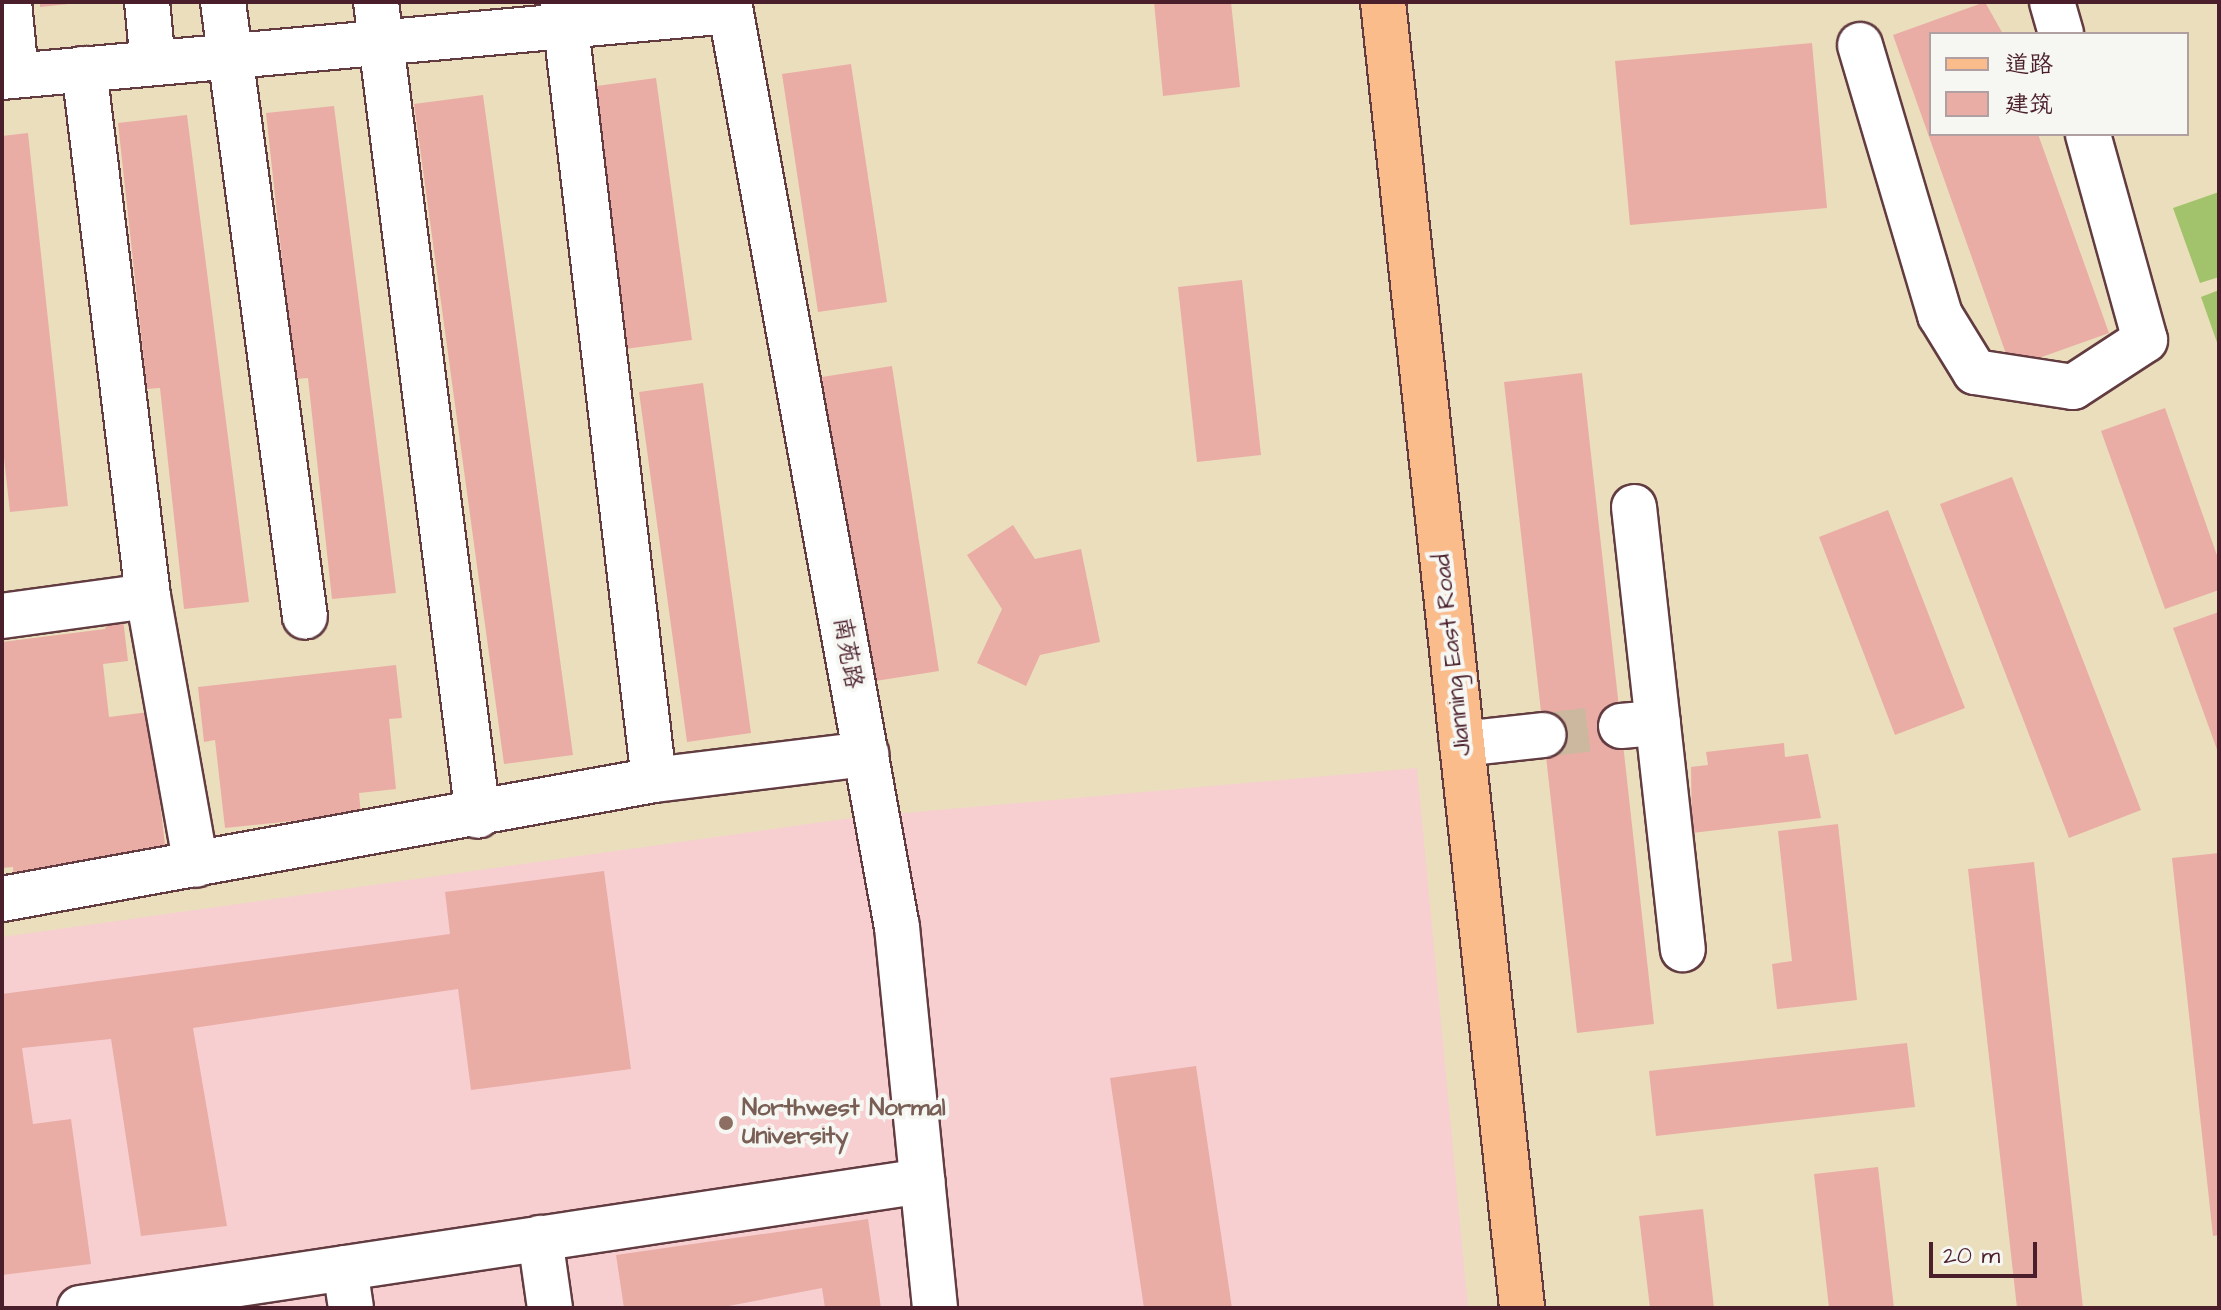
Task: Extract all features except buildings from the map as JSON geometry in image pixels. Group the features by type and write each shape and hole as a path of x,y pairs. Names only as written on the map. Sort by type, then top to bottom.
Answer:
{"main road":[{"name":"Jianning East Road","path":"1383,2 1522,1308"}],"street":[{"path":"9,2 9,76 227,56 378,22 729,6"},
{"path":"147,2 153,63"},
{"path":"223,2 227,56 305,617"},
{"path":"2052,2 2060,32"},
{"name":"南苑路","path":"729,6 897,927 935,1308"},
{"path":"565,14 654,780"},
{"path":"378,22 478,816"},
{"path":"1860,45 1940,315 1975,372 2073,387 2145,340 2089,136"},
{"path":"84,69 148,596 196,865"},
{"path":"1634,507 1640,724 1683,949"},
{"path":"2,616 148,596"},
{"path":"1462,744 1544,735"},
{"path":"2,899 478,816 654,780 866,754"},
{"path":"80,1308 348,1288 540,1238 922,1181"},
{"path":"540,1238 550,1308"}],"shaded area":[{"name":"Northwest Normal University","path":"1417,768 1468,1308 2,1308 2,937 858,817"}],"green space":[{"path":"2219,192 2219,277 2200,283 2173,208"},
{"path":"2219,290 2219,348 2201,297"}],"tunnel":[{"path":"1544,735 1621,726"}],"place":[{"name":"Northwest Normal University","path":"726,1123"}]}
